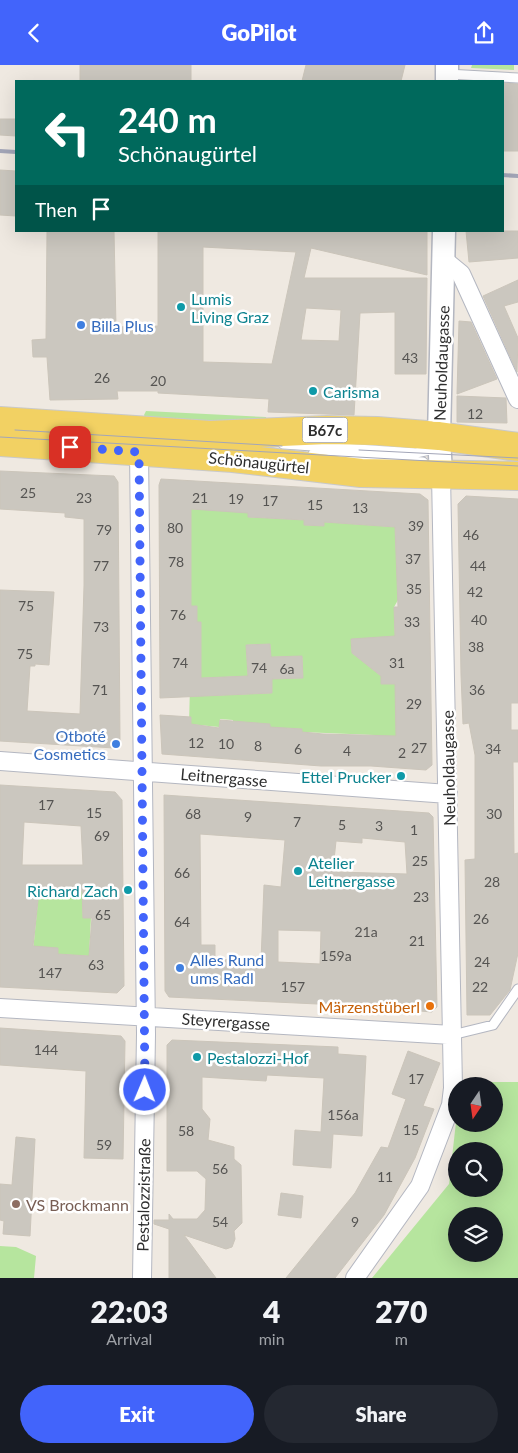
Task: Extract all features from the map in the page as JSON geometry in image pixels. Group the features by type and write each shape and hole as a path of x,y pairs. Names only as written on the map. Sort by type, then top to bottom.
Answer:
{"main road":[{"name":"Schönaugürtel","path":"0,421 210,435 327,430 440,456 488,475 518,476"},
{"name":"Schönaugürtel","path":"0,443 233,458 360,473 440,456 477,441 518,447"}],"street":[{"name":"Neuholdaugasse","path":"355,1278 420,1186 451,1105 454,1087 440,456 444,232"},
{"path":"444,260 461,274 518,399"},
{"name":"Pestalozzistraße","path":"139,452 146,1016 142,1278"},
{"name":"Leitnergasse","path":"0,761 448,793"},
{"name":"Steyrergasse","path":"0,1008 452,1035"}],"lane":[{"path":"447,73 518,78"},
{"path":"452,1035 493,1025 518,989"}],"green space":[{"path":"472,65 514,65 514,70 471,68"},
{"path":"146,411 266,417 267,421 266,424 156,420 145,418"},
{"path":"191,509 248,512 248,517 304,520 304,525 323,526 324,522 395,527 398,600 394,607 395,636 351,640 352,653 381,676 382,684 399,684 406,739 374,735 302,732 301,729 287,728 287,731 233,729 233,720 220,719 219,727 189,724 190,686 202,696 272,693 272,679 303,678 302,656 271,657 270,644 246,645 248,676 201,678 201,623 197,622 197,606 191,606"},
{"path":"39,891 82,891 83,918 91,918 89,956 58,954 58,948 33,951"},
{"path":"503,1082 518,1082 518,1278 372,1278 448,1185 448,1197 503,1197 503,1142 454,1142 455,1133 502,1133"},
{"path":"0,1246 16,1247 36,1256 34,1278 0,1278"}],"building":[{"path":"80,65 191,65 191,80 80,80"},
{"path":"306,65 405,65 401,80 302,80"},
{"path":"504,83 518,84 518,151 504,151"},
{"path":"0,119 15,119 15,136 0,135"},
{"path":"0,170 15,171 15,216 0,215"},
{"path":"518,231 518,258 469,262 466,232"},
{"path":"47,232 114,232 116,327 158,326 158,232 427,232 427,275 311,248 304,278 427,278 426,374 395,374 395,312 360,313 354,415 268,412 269,399 158,393 158,391 117,391 118,399 50,400 47,357 33,357 32,340 46,339","holes":["203,247 296,252 272,364 203,362","306,308 341,310 339,341 301,340"]},
{"path":"518,280 518,302 504,306 518,338 517,372 483,296"},
{"path":"459,321 471,322 497,379 457,394"},
{"path":"457,396 506,398 507,423 457,422"},
{"path":"0,471 114,476 118,482 120,743 114,748 0,741 0,590 54,592 49,665 35,664 35,666 30,666 27,711 80,714 84,519 65,517 65,513 0,509"},
{"path":"161,479 420,494 428,500 432,765 426,770 371,766 321,766 162,754 160,715 191,717 191,724 219,728 220,720 270,724 270,727 302,729 302,732 323,734 396,736 395,684 381,684 381,676 352,653 351,639 395,636 394,607 398,607 395,527 324,522 324,526 304,525 304,520 248,517 248,513 191,509 191,606 197,606 197,622 201,622 201,678 248,676 246,645 270,644 271,657 302,656 303,678 272,679 272,693 160,698 159,485"},
{"path":"466,496 518,499 518,703 511,703 511,730 518,730 518,762 513,762 514,854 518,853 518,953 510,990 490,1015 467,1015 465,860 475,859 475,755 469,723 463,724 461,675 458,504"},
{"path":"0,785 115,792 122,800 124,986 117,993 0,987","holes":["24,822 81,826 83,865 22,865","39,891 82,891 83,918 92,918 89,956 58,954 58,948 33,946"]},
{"path":"164,795 429,813 433,817 437,1007 432,1012 360,1006 169,997 165,991","holes":["200,834 285,840 281,887 264,885 261,961 215,959 215,945 201,945","362,838 405,842 407,874 337,872 337,869 333,869 336,841 362,843","278,930 321,931 320,964 278,962"]},
{"path":"0,1028 121,1036 125,1041 123,1159 84,1158 86,1071 0,1065"},
{"path":"172,1040 338,1047 338,1054 366,1056 362,1136 333,1134 331,1168 293,1165 295,1130 321,1132 324,1078 267,1075 266,1081 202,1077 202,1109 210,1119 208,1140 234,1147 234,1159 241,1165 242,1223 234,1231 235,1239 232,1247 226,1249 184,1235 216,1278 169,1278 169,1229 154,1224 154,1220 169,1220 169,1214 173,1219 197,1219 205,1210 206,1179 197,1171 167,1171 167,1045"},
{"path":"408,1051 440,1063 423,1106 434,1109 415,1158 384,1215 335,1278 286,1278 355,1193 381,1147 388,1148 406,1099 392,1094"},
{"name":"VS Brockmann","path":"16,1137 35,1139 30,1236 3,1234 4,1221 0,1220 0,1184 12,1185"},
{"path":"281,1193 303,1196 301,1218 278,1215"}],"tram line":[{"path":"15,430 282,446"},
{"path":"0,437 518,466"},
{"path":"359,450 518,458"}],"railway":[{"path":"0,151 15,152"},
{"path":"504,175 518,176"}],"place":[{"name":"Lumis Living Graz","path":"181,307"},
{"name":"Billa Plus","path":"81,325"},
{"name":"Carisma","path":"313,391"},
{"name":"Otboté Cosmetics","path":"116,744"},
{"name":"Ettel Prucker","path":"401,776"},
{"name":"Atelier Leitnergasse","path":"298,871"},
{"name":"Richard Zach","path":"128,890"},
{"name":"Alles Rund ums Radl","path":"180,968"},
{"name":"Märzenstüberl","path":"430,1006"},
{"name":"Pestalozzi-Hof","path":"197,1057"},
{"name":"VS Brockmann","path":"16,1204"}],"route":[{"path":"70,447 139,452 144,996 146,1034 145,1090"}]}
